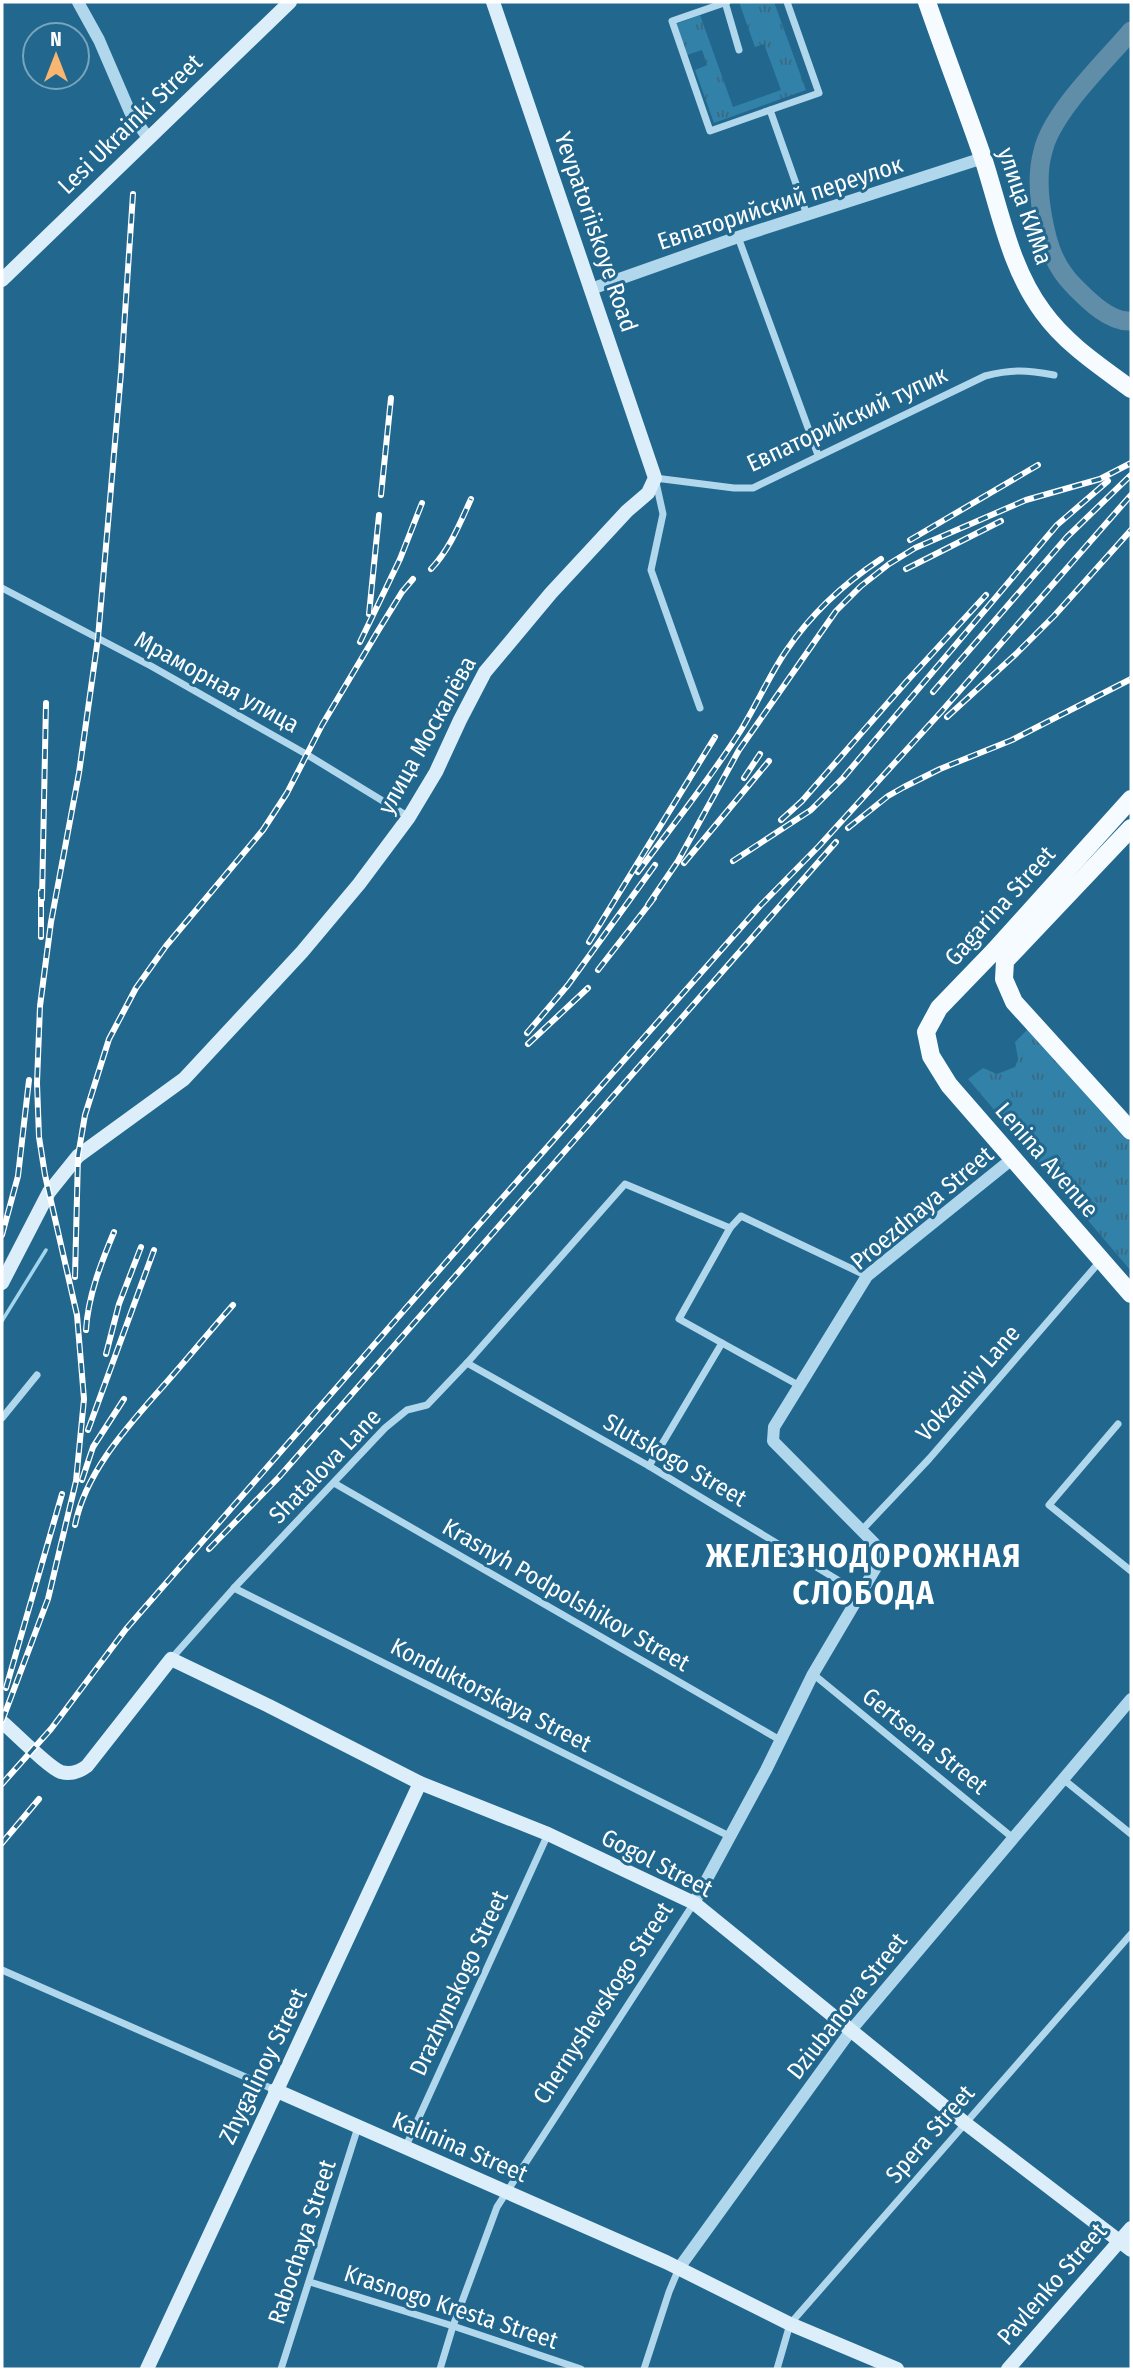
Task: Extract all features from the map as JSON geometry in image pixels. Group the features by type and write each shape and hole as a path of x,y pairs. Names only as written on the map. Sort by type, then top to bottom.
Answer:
{"main road":[{"name":"Lesi Ukrainki Street","path":"2,279 290,2"},
{"name":"Yevpatoriiskoye Road","path":"493,2 655,478"},
{"name":"улица КИМа","path":"927,2 1026,286 1060,334 1131,389"},
{"name":"улица Москалёва","path":"2,1283 49,1192 78,1156 184,1079 303,953 409,817 436,772 485,671 551,593 627,511 648,493 655,478"},
{"name":"Gagarina Street","path":"931,1056 926,1032 939,1008 1131,799"},
{"name":"Gagarina Street","path":"1131,828 1005,961 1002,973 1006,987 1021,1011 1131,1131"},
{"name":"Lenina Avenue","path":"931,1056 949,1085 1131,1294"},
{"path":"2,1722 58,1771 71,1774 87,1766 171,1659"},
{"name":"Gogol Street","path":"171,1659 420,1783 548,1834 694,1903 965,2123 1126,2246"},
{"name":"Zhygalinoy Street","path":"147,2369 420,1783"},
{"name":"Kalinina Street","path":"275,2090 679,2268 790,2324 897,2369"},
{"name":"Pavlenko Street","path":"1008,2369 1126,2246 1131,2228"}],"street":[{"path":"78,2 99,40 130,112 148,138"},
{"path":"739,50 726,2 672,21 710,131 819,93 788,2"},
{"path":"770,110 807,215"},
{"name":"Евпаторийский переулок","path":"591,289 738,237 983,158"},
{"path":"738,237 818,455"},
{"name":"Евпаторийский тупик","path":"655,478 753,488 985,376 1007,370 1027,370 1054,375"},
{"path":"655,478 663,514 651,570 700,708"},
{"name":"Мраморная улица","path":"2,588 162,672 306,754 409,817"},
{"name":"Proezdnaya Street","path":"880,1557 878,1548 773,1441 774,1427 867,1276 1012,1158"},
{"name":"Shatalova Lane","path":"171,1659 385,1428 407,1410 427,1405 625,1184 730,1228"},
{"path":"800,1386 679,1319 730,1228 741,1216 867,1276"},
{"name":"Vokzalniy Lane","path":"861,1531 929,1459 1102,1259"},
{"path":"649,1466 722,1343"},
{"name":"Slutskogo Street","path":"467,1363 649,1466 861,1594"},
{"path":"2,1418 37,1375"},
{"path":"1118,1424 1049,1506 1131,1571"},
{"name":"Krasnyh Podpolshikov Street","path":"334,1483 780,1740"},
{"name":"Chernyshevskogo Street","path":"440,2369 497,2207 694,1903 731,1837 813,1674 880,1557"},
{"name":"Konduktorskaya Street","path":"234,1588 731,1837"},
{"name":"Gertsena Street","path":"813,1674 1013,1838"},
{"name":"Dziubanova Street","path":"644,2369 679,2268 852,2029 1131,1699"},
{"path":"1063,1779 1131,1834"},
{"name":"Drazhynskogo Street","path":"405,2148 548,1834"},
{"name":"Spera Street","path":"777,2369 790,2324 1131,1934"},
{"name":"Kalinina Street","path":"2,1970 275,2090"},
{"name":"Rabochaya Street","path":"281,2369 358,2127"},
{"name":"Krasnogo Kresta Street","path":"310,2281 581,2369"}],"green space":[{"path":"739,2 774,2 806,90 714,123 695,70 707,65 702,50 687,55 676,24 700,15 733,107 781,90 764,44 755,47"},
{"path":"1029,1028 1131,1143 1131,1271 968,1079 983,1068 997,1074 1015,1067 1018,1059 1015,1042"}],"waterway":[{"path":"1131,31 1057,120 1043,151 1039,185 1047,238 1062,271 1100,310 1123,321 1131,321"},
{"path":"2,1321 46,1250"}],"railway":[{"path":"2,1721 48,1599 76,1481 84,1399 77,1315 39,1137 37,1083 40,1006 51,922 79,773 98,638 121,373 133,194"},
{"path":"381,495 391,398"},
{"path":"648,905 678,861 739,750 836,611 861,586 915,548 1026,500 1100,479 1131,463"},
{"path":"910,540 1038,465"},
{"path":"933,692 1067,537 1131,475"},
{"path":"733,861 811,810 843,778 1057,525 1108,481"},
{"path":"2,1784 51,1729 126,1629 475,1229 760,906 819,846 941,712 1131,495"},
{"path":"431,569 449,544 471,499"},
{"path":"360,642 400,559 422,503"},
{"path":"369,614 379,515"},
{"path":"906,569 1001,521"},
{"path":"947,717 1054,616 1131,530"},
{"path":"638,872 729,748 796,637 829,600 881,559"},
{"path":"75,1277 78,1156 85,1115 109,1039 136,988 166,946 263,830 287,793 322,725 378,631 413,579"},
{"path":"781,820 802,801 986,595"},
{"path":"848,828 888,796 904,787 940,769 1012,740 1131,679"},
{"path":"42,899 46,703"},
{"path":"589,942 715,737"},
{"path":"744,778 760,754"},
{"path":"684,863 769,761"},
{"path":"209,1549 279,1477 836,842"},
{"path":"527,1033 568,985 655,865"},
{"path":"41,891 41,937"},
{"path":"598,970 654,898"},
{"path":"528,1044 588,988"},
{"path":"2,1235 18,1176 29,1080"},
{"path":"86,1330 92,1292 114,1232"},
{"path":"106,1354 119,1304 141,1247"},
{"path":"88,1430 154,1250"},
{"path":"75,1525 89,1485 111,1449 233,1305"},
{"path":"82,1480 93,1447 124,1399"},
{"path":"6,1688 62,1494"},
{"path":"2,1843 39,1799"}],"district":[{"name":"ЖЕЛЕЗНОДОРОЖНАЯ СЛОБОДА","path":"864,1574"}]}
